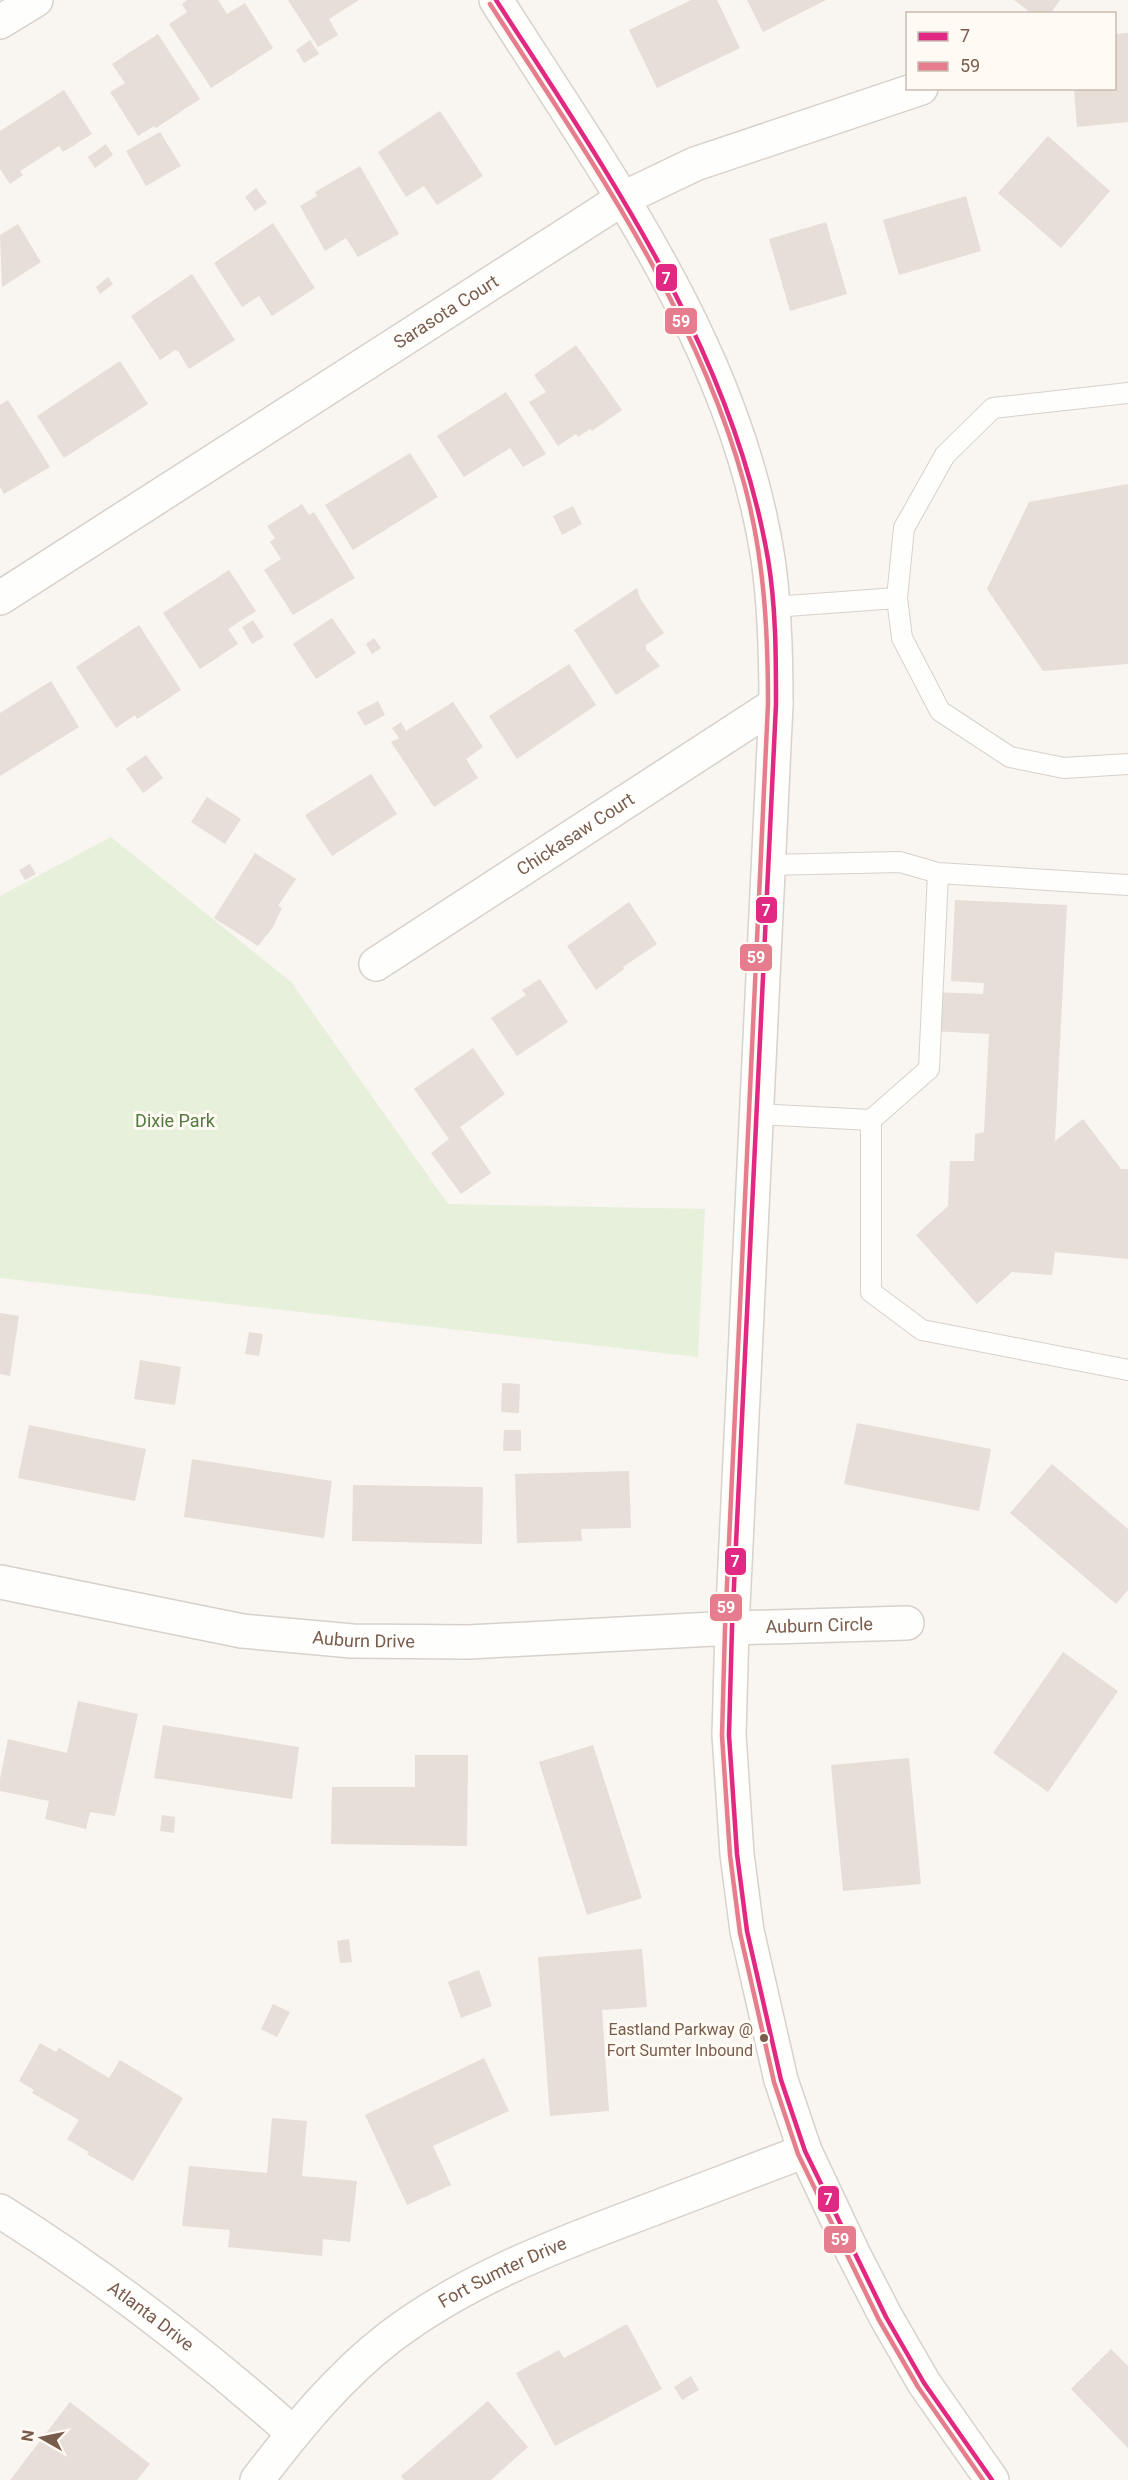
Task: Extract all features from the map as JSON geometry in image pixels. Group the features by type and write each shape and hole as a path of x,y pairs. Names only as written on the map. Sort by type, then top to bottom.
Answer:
{"street":[{"path":"0,22 36,0"},
{"path":"496,0 622,199 687,312 711,364 733,421 752,484 766,548 776,630 776,704 732,1628 729,1735 737,1854 747,1931 781,2080 805,2151 886,2317 924,2383 992,2480"},
{"name":"Sarasota Court","path":"0,598 622,199 695,164 915,90"},
{"name":"Chickasaw Court","path":"376,964 776,704"},
{"name":"Auburn Drive","path":"0,1582 242,1631 352,1641 469,1642 732,1628"},
{"name":"Auburn Circle","path":"732,1628 907,1623"},
{"name":"Fort Sumter Drive","path":"257,2480 292,2433 339,2381 390,2337 435,2306 488,2276 557,2245 805,2151"},
{"name":"Atlanta Drive","path":"0,2211 119,2290 227,2374 292,2433"}],"lane":[{"path":"1128,393 993,408 945,456 904,528 897,598 902,638 940,711 1010,757 1064,768 1128,764"},
{"path":"773,607 897,598"},
{"path":"768,865 900,862 938,873 1128,885"},
{"path":"756,1114 871,1120 929,1069 938,873"},
{"path":"871,1120 870,1292 922,1330 1128,1370"}],"green space":[{"name":"Dixie Park","path":"111,837 291,982 448,1204 705,1209 698,1357 0,1278 0,896"}],"building":[{"path":"187,0 218,0 227,14 245,3 273,48 211,88 169,24 187,12 182,4"},
{"path":"288,0 359,0 329,19 338,35 318,47"},
{"path":"691,0 717,0 740,48 657,88 629,30"},
{"path":"747,0 826,0 763,32"},
{"path":"1014,0 1060,0 1051,12 1029,12"},
{"path":"1128,33 1128,122 1077,127 1074,90 1116,90 1116,34"},
{"path":"158,34 200,99 156,128 154,126 138,136 110,92 125,83 112,64"},
{"path":"310,40 319,54 304,63 296,50"},
{"path":"64,90 92,134 63,152 59,146 20,171 23,175 10,184 0,169 0,131"},
{"path":"440,111 483,176 437,205 424,186 406,197 378,152"},
{"path":"160,132 181,166 146,186 126,151"},
{"path":"1048,136 1110,191 1061,248 998,193"},
{"path":"106,144 113,155 95,168 88,157"},
{"path":"360,166 399,234 358,257 346,238 325,251 300,206 317,196 315,192"},
{"path":"256,188 267,203 255,211 245,197"},
{"path":"966,196 981,251 899,275 883,220"},
{"path":"826,222 847,294 790,311 769,239"},
{"path":"273,223 315,288 272,316 259,296 242,307 214,263"},
{"path":"18,224 41,262 2,287 0,235"},
{"path":"192,274 235,340 189,369 178,351 175,350 160,360 131,316"},
{"path":"108,277 113,284 100,294 96,287"},
{"path":"576,345 622,410 592,431 590,429 578,437 576,434 558,446 529,402 546,392 534,375"},
{"path":"120,361 148,404 64,458 37,416"},
{"path":"506,392 546,454 523,467 510,448 464,477 437,436"},
{"path":"8,400 50,467 4,494 0,487 0,405"},
{"path":"410,453 438,497 353,550 325,505"},
{"path":"1128,484 1128,664 1043,671 987,589 1029,502"},
{"path":"302,504 309,515 314,512 355,578 293,615 264,570 281,559 270,542 275,538 267,526"},
{"path":"573,506 582,524 562,535 553,516"},
{"path":"229,570 256,611 228,629 238,644 200,669 163,613"},
{"path":"637,588 641,600 664,633 646,645 646,649 660,666 616,695 574,630"},
{"path":"332,618 356,653 316,679 293,644"},
{"path":"253,620 264,637 252,644 242,627"},
{"path":"139,625 181,690 137,719 135,715 116,728 76,667"},
{"path":"374,638 381,648 372,654 366,644"},
{"path":"569,664 596,705 517,759 489,716"},
{"path":"51,681 79,727 0,776 0,713"},
{"path":"378,701 385,715 365,726 357,712"},
{"path":"453,702 483,747 466,759 478,778 434,807 391,742 399,738 392,728 401,722 406,731"},
{"path":"146,755 163,778 143,793 126,769"},
{"path":"371,774 397,814 332,856 305,815"},
{"path":"207,797 241,819 225,844 191,822"},
{"path":"255,853 296,879 278,906 282,908 273,927 258,946 214,918"},
{"path":"30,864 36,874 25,880 19,870"},
{"path":"955,900 1067,905 1055,1141 1083,1119 1121,1169 1128,1169 1128,1259 1055,1252 1052,1275 1012,1272 977,1304 916,1235 948,1206 950,1161 974,1161 975,1134 984,1132 989,1034 932,1031 934,992 983,994 984,983 951,981"},
{"path":"629,902 657,944 623,967 624,969 596,990 567,946"},
{"path":"540,979 568,1022 517,1056 491,1018 526,995 522,990"},
{"path":"473,1048 505,1094 460,1127 491,1173 461,1194 431,1153 449,1139 414,1089"},
{"path":"0,1313 19,1316 10,1376 0,1374"},
{"path":"249,1332 263,1334 259,1356 245,1354"},
{"path":"140,1360 181,1367 175,1405 134,1399"},
{"path":"502,1383 520,1384 519,1413 501,1412"},
{"path":"857,1423 991,1449 979,1511 844,1484"},
{"path":"29,1425 146,1449 135,1501 18,1478"},
{"path":"504,1430 521,1430 521,1451 503,1451"},
{"path":"192,1459 332,1481 324,1538 184,1517"},
{"path":"1052,1464 1128,1529 1128,1590 1116,1604 1010,1513"},
{"path":"629,1471 631,1528 581,1529 582,1541 517,1543 515,1474"},
{"path":"353,1485 483,1487 482,1544 352,1541"},
{"path":"1063,1652 1118,1691 1048,1792 993,1753"},
{"path":"78,1701 138,1714 115,1816 90,1812 86,1829 45,1819 49,1801 0,1791 0,1779 8,1739 67,1753"},
{"path":"163,1725 299,1747 292,1799 154,1778"},
{"path":"593,1745 642,1898 587,1915 539,1762"},
{"path":"415,1755 468,1755 467,1846 331,1844 332,1787 415,1787"},
{"path":"909,1758 921,1884 843,1891 831,1765"},
{"path":"162,1815 175,1817 174,1833 160,1831"},
{"path":"349,1939 352,1962 340,1963 337,1941"},
{"path":"642,1949 647,2007 602,2010 609,2111 550,2116 538,1957"},
{"path":"479,1970 492,2006 461,2018 448,1982"},
{"path":"273,2004 290,2012 277,2037 261,2029"},
{"path":"40,2043 56,2052 59,2048 109,2078 120,2060 183,2098 133,2181 87,2154 89,2152 67,2139 79,2120 32,2093 34,2090 19,2081"},
{"path":"484,2058 509,2111 433,2146 451,2185 407,2205 365,2115"},
{"path":"272,2118 307,2121 302,2176 357,2181 350,2242 323,2239 322,2256 228,2247 230,2230 182,2226 189,2166 267,2173"},
{"path":"627,2324 662,2389 555,2446 516,2373 559,2350 564,2358"},
{"path":"1111,2349 1128,2366 1128,2448 1071,2389"},
{"path":"691,2376 699,2390 682,2400 674,2387"},
{"path":"488,2401 528,2447 491,2480 404,2480 401,2476"},
{"path":"70,2402 150,2464 137,2480 10,2480"}],"transit line":[{"name":"7","path":"496,0 622,199 661,267 696,336 726,408 751,482 768,559 774,613 776,704 732,1628 729,1735 737,1854 747,1931 781,2080 805,2151 886,2317 924,2383 992,2480"},
{"name":"59","path":"490,4 600,176 668,294 698,356 723,418 751,510 764,593 768,704 725,1628 722,1736 730,1855 740,1933 774,2082 798,2154 879,2320 918,2387 983,2480"}],"place":[{"name":"Eastland Parkway @ Fort Sumter Inbound","path":"764,2038"}]}
